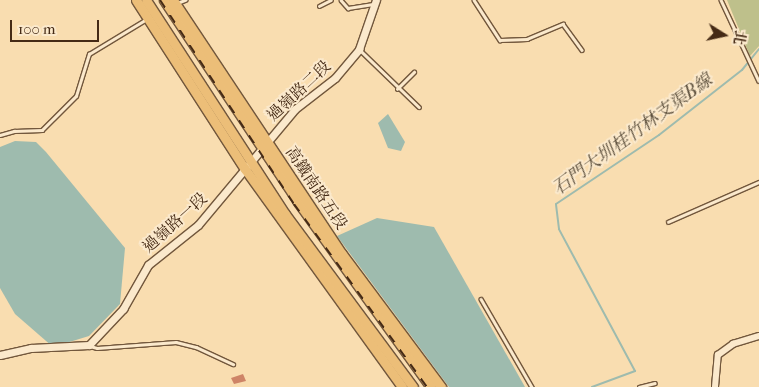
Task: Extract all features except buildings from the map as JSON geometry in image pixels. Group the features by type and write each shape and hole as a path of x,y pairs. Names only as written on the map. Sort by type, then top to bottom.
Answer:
{"main road":[{"path":"136,0 248,166 402,386"},
{"path":"146,0 248,166 413,387"},
{"name":"高鐵南路五段","path":"164,0 202,57 342,254 441,387"},
{"name":"高鐵南路五段","path":"174,2 264,144 298,202 431,387"},
{"path":"189,25 202,57"},
{"path":"384,349 402,386"}],"street":[{"name":"過嶺路二段","path":"264,144 295,109 335,78 359,49 375,2"},
{"name":"過嶺路一段","path":"89,345 123,309 148,265 198,225 264,144"},
{"path":"715,387 718,355 733,344 759,336"},
{"path":"0,355 31,348 89,345"}],"lane":[{"path":"174,2 185,0"},
{"path":"319,6 332,0"},
{"path":"341,0 348,8 375,2"},
{"path":"474,0 500,40 527,39 563,24 582,50"},
{"path":"721,0 759,80"},
{"path":"0,136 14,130 42,130 76,96 89,54 148,19"},
{"path":"359,49 397,88 419,107"},
{"path":"397,88 414,72"},
{"path":"668,222 759,182"},
{"path":"481,299 532,387"},
{"path":"89,345 97,348 176,342 196,347 233,364"},
{"path":"639,387 655,383"}],"green space":[{"path":"727,0 759,0 759,46 750,56"}],"shaded area":[{"path":"388,114 405,142 401,151 388,148 378,123"},
{"path":"15,141 36,142 125,248 120,304 89,336 53,347 15,314 0,288 0,147"},
{"path":"377,218 434,227 525,387 449,387 337,236"}],"waterway":[{"name":"石門大圳桂竹林支渠B線","path":"592,387 635,371 559,229 556,204 659,135 742,70 759,49"}],"railway":[{"path":"160,0 294,204 427,387"}]}
